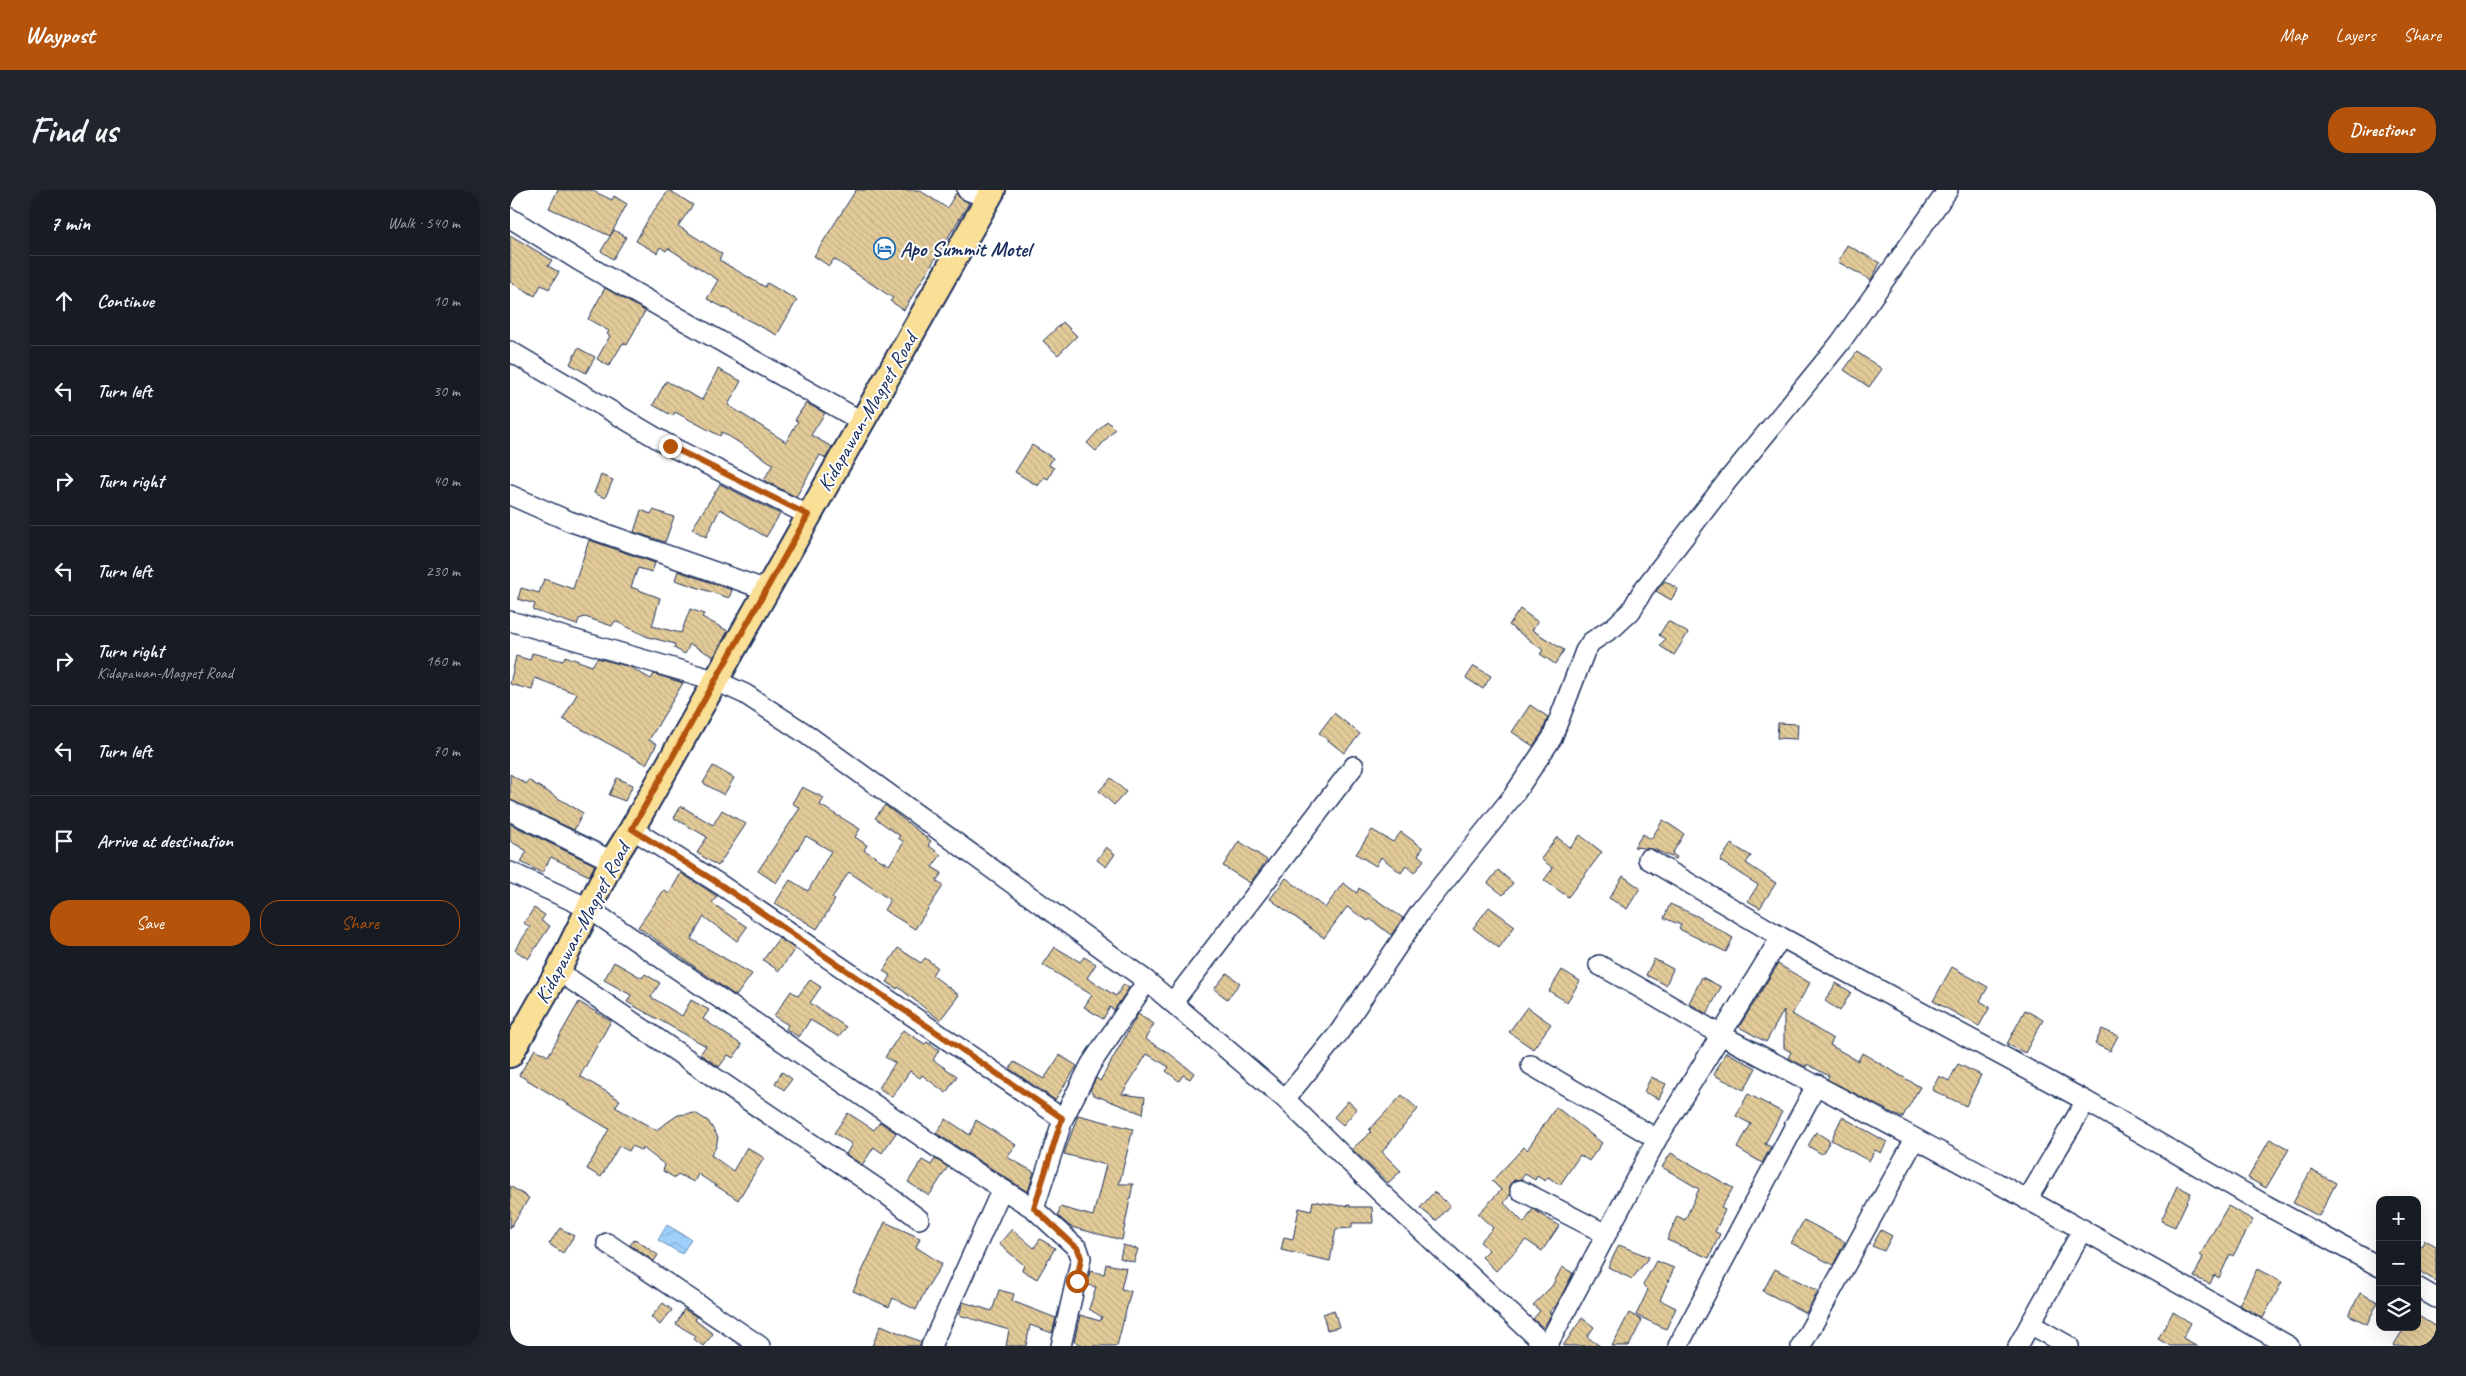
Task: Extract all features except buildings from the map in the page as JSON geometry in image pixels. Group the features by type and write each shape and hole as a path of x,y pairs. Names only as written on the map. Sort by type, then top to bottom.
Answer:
{"main road":[{"name":"Kidapawan-Magpet Road","path":"512,1048 558,971 612,861 632,829 714,680 862,421 983,193"}],"street":[{"path":"1285,1098 1338,1034 1421,912 1513,796 1552,738 1576,670 1588,646 1614,627 1631,611 1642,590 1728,480 1840,343 1948,190"},
{"path":"510,218 581,262 862,421"},
{"path":"510,351 670,446 808,515"},
{"path":"510,495 569,521 767,590"},
{"path":"510,621 714,680 745,694 806,734 1174,1002 1285,1098 1379,1191 1546,1346 1658,1139 1781,937"},
{"path":"1174,1002 1354,766"},
{"path":"510,811 612,861"},
{"path":"632,829 721,885 1062,1118"},
{"path":"1648,859 1781,937 2086,1101 2262,1203 2376,1265"},
{"path":"510,872 588,908 808,1060 1002,1189 1034,1208 1078,1249 1081,1258 1061,1346"},
{"path":"1599,966 1721,1035 1817,1084 2083,1229 2288,1346"},
{"path":"558,971 865,1180 919,1220"},
{"path":"1034,1208 1062,1118 1091,1064 1147,981"},
{"path":"1531,1065 1658,1139"},
{"path":"1678,1346 1817,1084"},
{"path":"2028,1200 2086,1101"},
{"path":"1801,1346 1915,1139"},
{"path":"931,1346 1002,1189"},
{"path":"1520,1190 1606,1234"},
{"path":"2018,1346 2083,1229"},
{"path":"607,1243 760,1346"},
{"path":"2421,1289 2436,1298"},
{"path":"2030,1324 2069,1346"}],"water":[{"path":"667,1225 691,1239 682,1254 658,1240"}],"place":[{"name":"Apo Summit Motel","path":"884,249"}],"route":[{"path":"670,446 808,515 632,829 721,885 1062,1118 1034,1208 1078,1249 1081,1258 1077,1281"}]}
